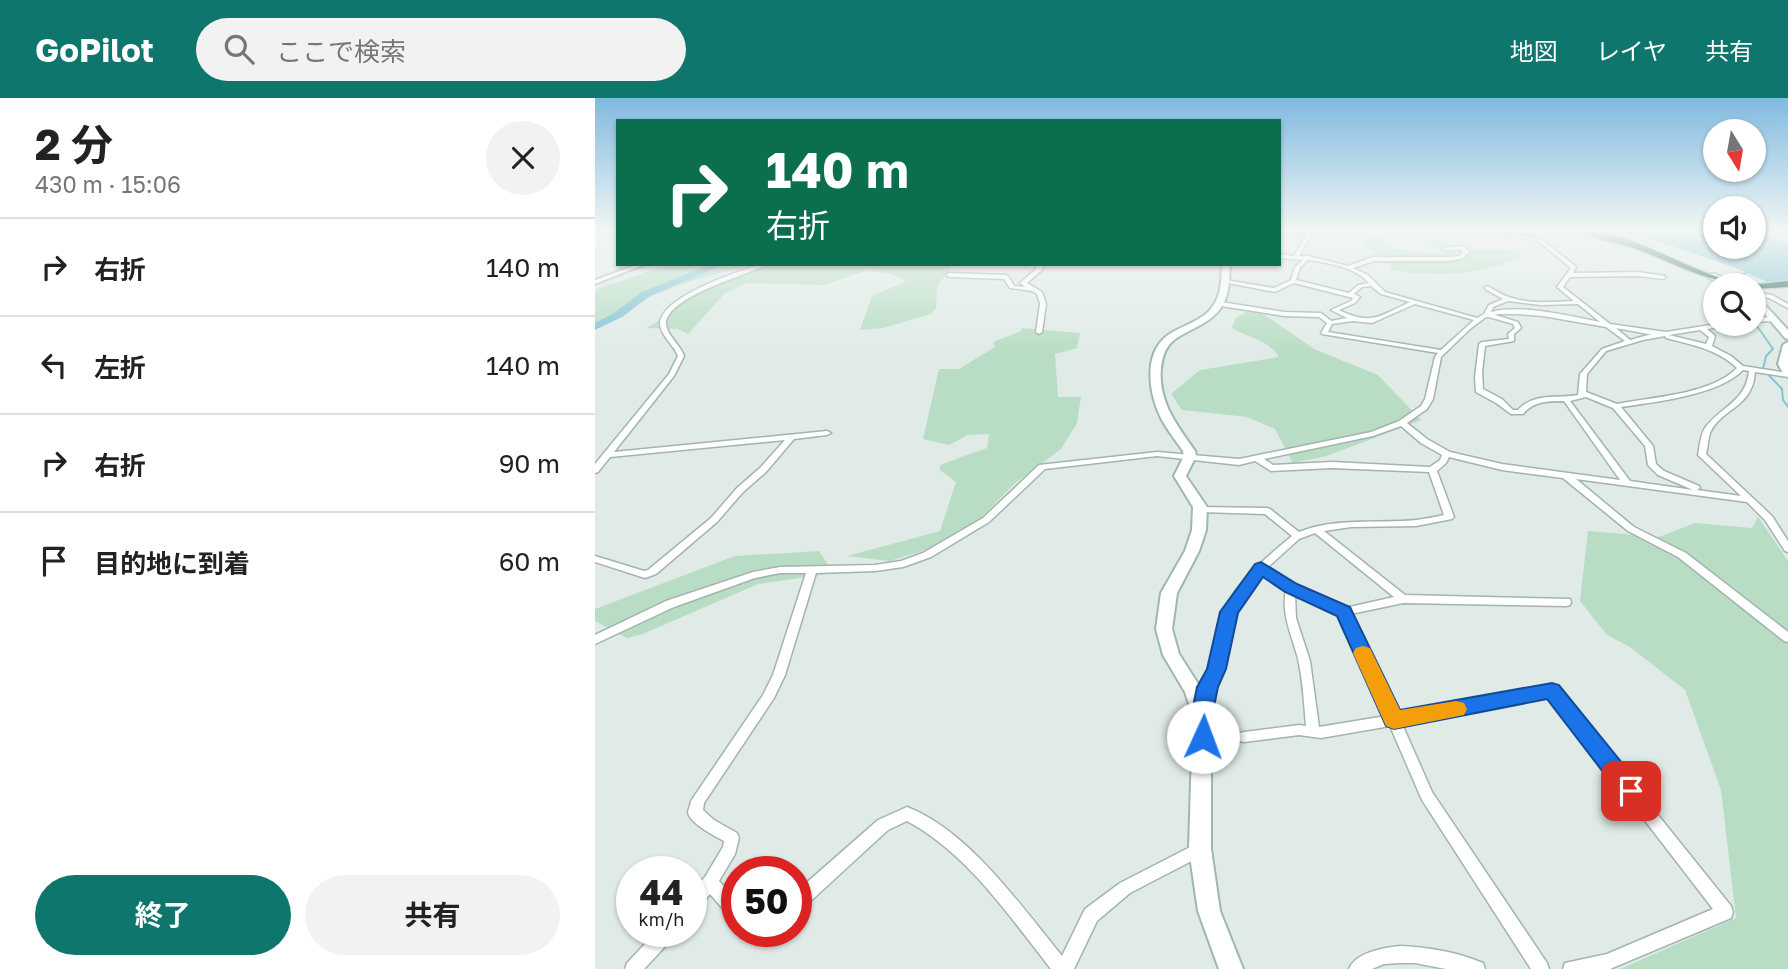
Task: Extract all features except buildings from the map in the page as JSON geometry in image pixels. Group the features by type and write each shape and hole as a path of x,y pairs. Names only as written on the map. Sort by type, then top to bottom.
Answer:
{"highway":[{"path":"1766,286 1788,284"}],"main road":[{"path":"1226,272 1222,298 1214,312 1169,340 1158,353 1156,365 1160,402 1165,415 1189,451 1190,456 1180,476 1181,481 1200,509 1198,538 1176,577 1163,622 1171,655 1193,690 1202,716 1200,849 1209,911 1231,969"},
{"path":"1766,313 1788,336"},
{"path":"1788,345 1783,365 1788,374"}],"street":[{"path":"595,282 623,272"},
{"path":"595,471 672,375 681,356 677,345 663,328 663,315 683,298 747,272"},
{"path":"1037,272 1023,283 1040,293 1043,304 1039,332"},
{"path":"1226,282 1275,290 1293,281 1297,272"},
{"path":"1356,272 1368,277 1378,291 1479,320"},
{"path":"1571,272 1560,287 1576,303 1628,341"},
{"path":"1569,275 1639,274 1663,277"},
{"path":"949,275 1006,277 1012,287 1031,289"},
{"path":"1293,281 1357,297 1353,302 1334,310 1353,319"},
{"path":"1350,295 1360,286 1371,284"},
{"path":"1487,288 1506,300 1523,303 1576,303"},
{"path":"1766,295 1788,306"},
{"path":"595,640 670,604 717,586 780,570 875,568 903,564 927,555 979,525 1042,467 1157,454 1239,462 1355,439 1402,423 1424,407 1429,399 1442,352 1487,314 1491,306 1506,300"},
{"path":"1329,323 1353,319 1372,321 1415,302"},
{"path":"1221,304 1284,314 1321,316 1329,323"},
{"path":"1487,314 1527,312 1662,335 1708,347 1729,356 1741,368 1788,374"},
{"path":"1487,314 1515,323 1518,328 1511,334 1512,340 1482,344 1481,361 1476,373 1479,390 1499,401 1511,412 1520,412 1529,403 1540,399 1567,402 1584,394 1616,406 1675,397 1731,378 1741,368"},
{"path":"1766,319 1770,319"},
{"path":"1329,323 1324,333 1442,352"},
{"path":"1584,394 1584,374 1604,350 1628,341 1701,328 1712,336 1708,347"},
{"path":"1755,371 1749,389 1732,409 1707,429 1702,455 1769,518 1788,549"},
{"path":"1567,402 1626,482"},
{"path":"1616,406 1649,446 1652,465 1661,473 1709,493"},
{"path":"1402,423 1424,441 1447,454 1502,467 1749,500"},
{"path":"609,455 827,433"},
{"path":"595,559 645,575 652,572 714,520 792,436"},
{"path":"1256,458 1271,468 1332,466 1432,470 1447,454"},
{"path":"1202,716 1207,687 1216,669 1229,612 1261,568 1298,536 1316,529 1351,524 1416,523 1449,517 1432,470"},
{"path":"1565,475 1631,529 1682,555 1788,638"},
{"path":"1200,509 1267,511 1298,536"},
{"path":"1316,529 1403,599"},
{"path":"1261,568 1291,588 1344,612 1403,599 1566,602"},
{"path":"707,885 730,849 732,838 709,825 695,812 698,801 768,698 779,675 813,569"},
{"path":"1291,588 1291,628 1304,658 1313,732"},
{"path":"1344,612 1427,796 1541,969"},
{"path":"1244,737 1299,730 1321,733 1552,691 1725,912 1607,962 1571,969"},
{"path":"812,889 883,825 907,814 925,821 983,874 1063,969 1091,915 1125,888 1200,849"},
{"path":"710,882 721,894"},
{"path":"633,969 653,947"},
{"path":"1357,969 1363,964 1395,953 1445,960 1477,969"}],"green space":[{"path":"648,272 726,272 666,290 595,324 595,290"},
{"path":"751,272 863,272 824,285 747,283 725,293 688,334 678,329 646,328 672,313 677,304"},
{"path":"877,272 948,272 937,287 936,308 931,314 883,328 860,330 872,296 906,281"},
{"path":"1405,272 1469,272 1441,274"},
{"path":"1246,312 1262,313 1314,349 1378,375 1421,420 1327,456 1293,463 1275,429 1247,417 1182,410 1171,394 1200,370 1279,357 1264,343 1232,328 1236,318"},
{"path":"1021,328 1080,333 1077,348 1055,354 1058,397 1081,397 1077,423 1061,449 1014,484 973,526 938,546 890,561 847,556 940,531 956,482 940,470 940,465 987,448 989,434 968,435 949,445 923,439 939,369 959,369 995,347 993,342 1021,331"},
{"path":"1758,517 1788,561 1788,969 1620,969 1736,918 1721,790 1685,690 1630,647 1607,635 1580,601 1588,531 1659,537 1695,523 1752,528"},
{"path":"819,551 834,573 758,584 643,634 627,638 595,621 595,609 735,556"}],"water":[{"path":"1744,272 1788,272 1788,288 1766,282 1766,273"}],"waterway":[{"path":"595,327 618,315 646,294 701,272"},
{"path":"1764,336 1773,349 1766,356 1763,369 1782,389 1783,400 1788,407"}],"slow traffic":[{"path":"1363,653 1394,720 1456,709"}],"route":[{"path":"1203,737 1202,716 1207,687 1216,669 1229,612 1261,568 1291,588 1344,612 1394,720 1552,691 1631,791"}]}
